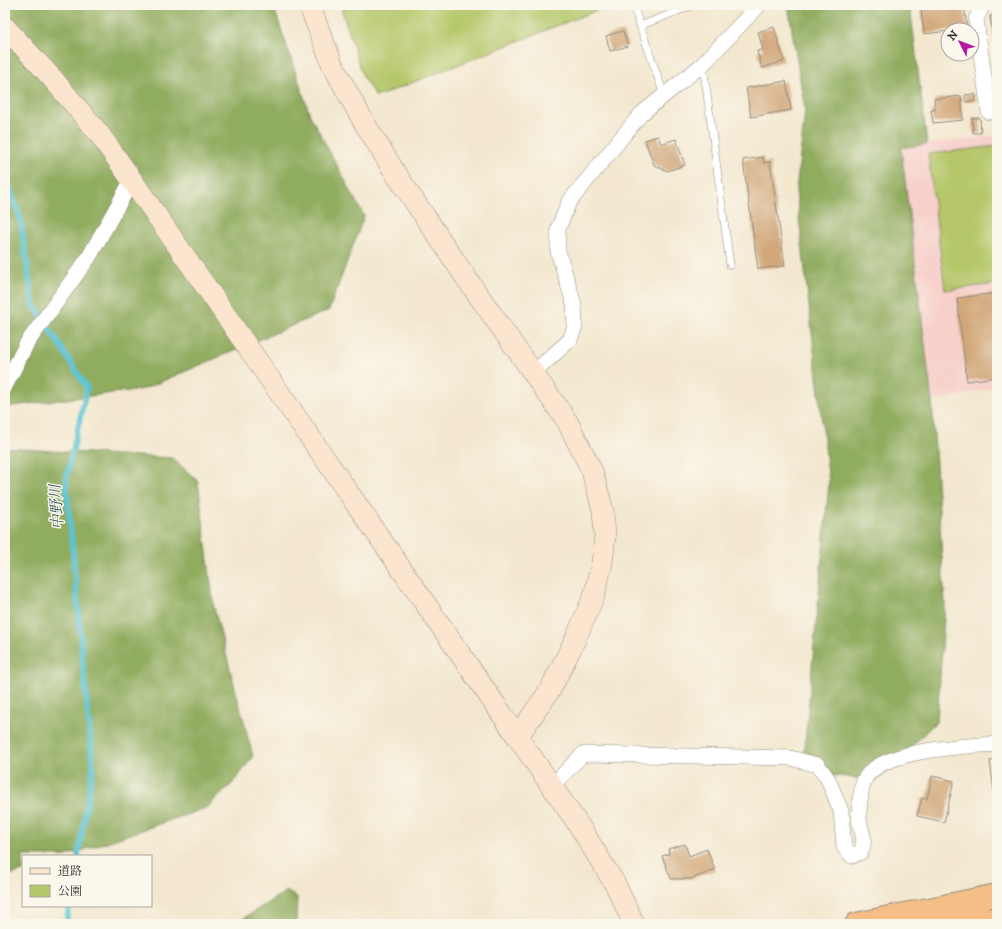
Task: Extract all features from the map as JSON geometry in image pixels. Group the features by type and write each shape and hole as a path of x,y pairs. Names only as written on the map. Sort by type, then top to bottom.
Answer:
{"highway":[{"path":"856,924 997,894"},
{"path":"908,924 997,919"}],"street":[{"path":"309,5 333,66 366,126 469,282 567,421 592,471 603,510 605,536 602,563 594,596 575,640 550,690 518,736"},
{"path":"533,373 570,340 575,326 574,304 558,251 558,228 569,202 641,114 702,64 759,5"},
{"path":"983,5 976,19 990,112"},
{"path":"5,27 52,78 100,135 132,180 580,827 615,884 631,917"},
{"path":"5,386 26,343 89,257 132,180"},
{"path":"552,786 583,754 790,758 818,765 828,779 841,811 844,846 852,856 861,852 865,842 859,817 863,782 869,772 884,762 938,748 997,744"}],"lane":[{"path":"633,5 664,96"},
{"path":"670,5 673,13"},
{"path":"640,26 694,5"},
{"path":"702,64 730,265"}],"shaded area":[{"path":"997,135 997,387 932,402 901,147"}],"green space":[{"path":"5,5 273,5 310,115 364,216 329,310 144,389 5,407"},
{"path":"340,5 610,5 376,97 363,77"},
{"path":"788,5 910,5 927,144 901,148 932,402 945,604 937,721 877,781 832,775 804,755 829,483 796,191 805,111"},
{"path":"997,146 997,284 945,290 928,154"},
{"path":"5,448 172,458 198,481 214,608 253,756 235,781 206,808 69,855 22,855 22,871 5,877"},
{"path":"286,891 297,897 296,924 235,924"}],"building":[{"path":"964,5 966,22 940,22 940,32 924,34 921,10"},
{"path":"997,15 997,58 996,58 990,16"},
{"path":"774,27 784,61 762,68 757,51 763,50 758,32"},
{"path":"623,31 628,46 610,51 606,36"},
{"path":"997,62 997,70 994,70 993,63"},
{"path":"786,81 791,110 751,117 746,88"},
{"path":"975,94 976,101 966,102 965,95"},
{"path":"961,96 963,120 933,123 931,110 935,110 934,99"},
{"path":"972,118 980,118 981,133 973,133"},
{"path":"658,136 661,144 676,139 685,165 667,171 654,165 645,140"},
{"path":"763,157 764,163 770,162 785,266 758,269 743,160"},
{"path":"997,293 997,377 967,381 957,298"},
{"path":"997,760 997,798 995,799 990,761"},
{"path":"932,776 954,781 944,822 917,816 922,798 927,799"},
{"path":"685,844 689,856 707,849 715,870 691,879 671,879 662,856 669,854 668,849"}],"waterway":[{"name":"中野川","path":"5,175 20,218 33,304 87,388 66,480 93,768 78,855"},
{"name":"中野川","path":"66,924 69,907"}]}
